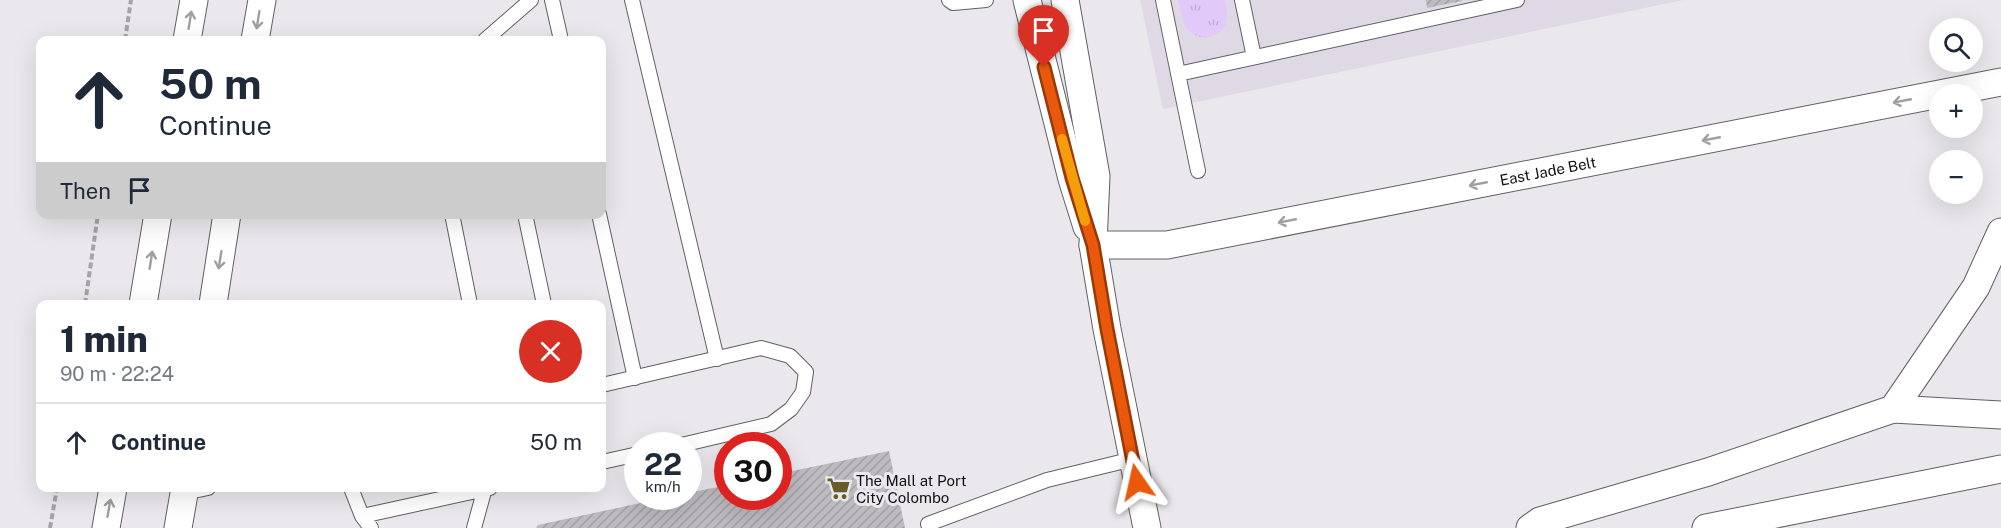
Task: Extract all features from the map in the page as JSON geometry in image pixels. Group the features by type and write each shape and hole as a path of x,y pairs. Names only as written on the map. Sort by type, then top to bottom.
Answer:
{"street":[{"path":"188,36 194,0"},
{"path":"256,36 262,0"},
{"path":"1027,0 1072,178 1093,245 1107,329 1147,528"},
{"path":"1065,0 1096,176 1093,245"},
{"name":"East Jade Belt","path":"1093,245 1167,245 2001,82"},
{"path":"144,300 157,219"},
{"path":"214,300 226,219"},
{"path":"1893,409 1976,287 2001,232"},
{"path":"1530,528 1540,521 1708,472 1893,409 2001,414"},
{"path":"1706,528 2001,469"},
{"path":"106,528 111,492"},
{"path":"178,528 191,492"}],"lane":[{"path":"490,36 531,0"},
{"path":"552,0 560,36"},
{"path":"632,0 717,359"},
{"path":"949,0 953,3 986,0"},
{"path":"1163,0 1198,171"},
{"path":"1242,0 1254,57"},
{"path":"1178,74 1517,0"},
{"path":"453,219 469,300"},
{"path":"526,219 543,300"},
{"path":"600,219 635,378"},
{"path":"606,384 761,348 790,356 806,372 803,392 791,409 771,424 702,440"},
{"path":"606,461 624,457"},
{"path":"928,524 1047,480 1133,459"},
{"path":"353,492 362,516 371,528"},
{"path":"362,516 468,492"},
{"path":"474,528 485,492"}],"path":[{"path":"126,36 131,0"},
{"path":"86,300 97,219"},
{"path":"50,528 56,492"}],"shaded area":[{"path":"1140,0 1683,0 1163,109"}],"green space":[{"path":"1178,0 1225,0 1227,19 1223,29 1205,38 1192,33 1185,25"}],"building":[{"path":"1426,0 1462,0 1462,1 1427,8"},
{"name":"The Mall at Port City Colombo","path":"889,451 905,528 536,528 538,525 624,507 624,510 702,510 702,490 714,488 714,510 792,510 792,471"}],"slow traffic":[{"path":"1062,139 1085,221"}],"place":[{"name":"The Mall at Port City Colombo","path":"838,489"}],"route":[{"path":"1044,67 1072,178 1093,245 1137,482"}]}
